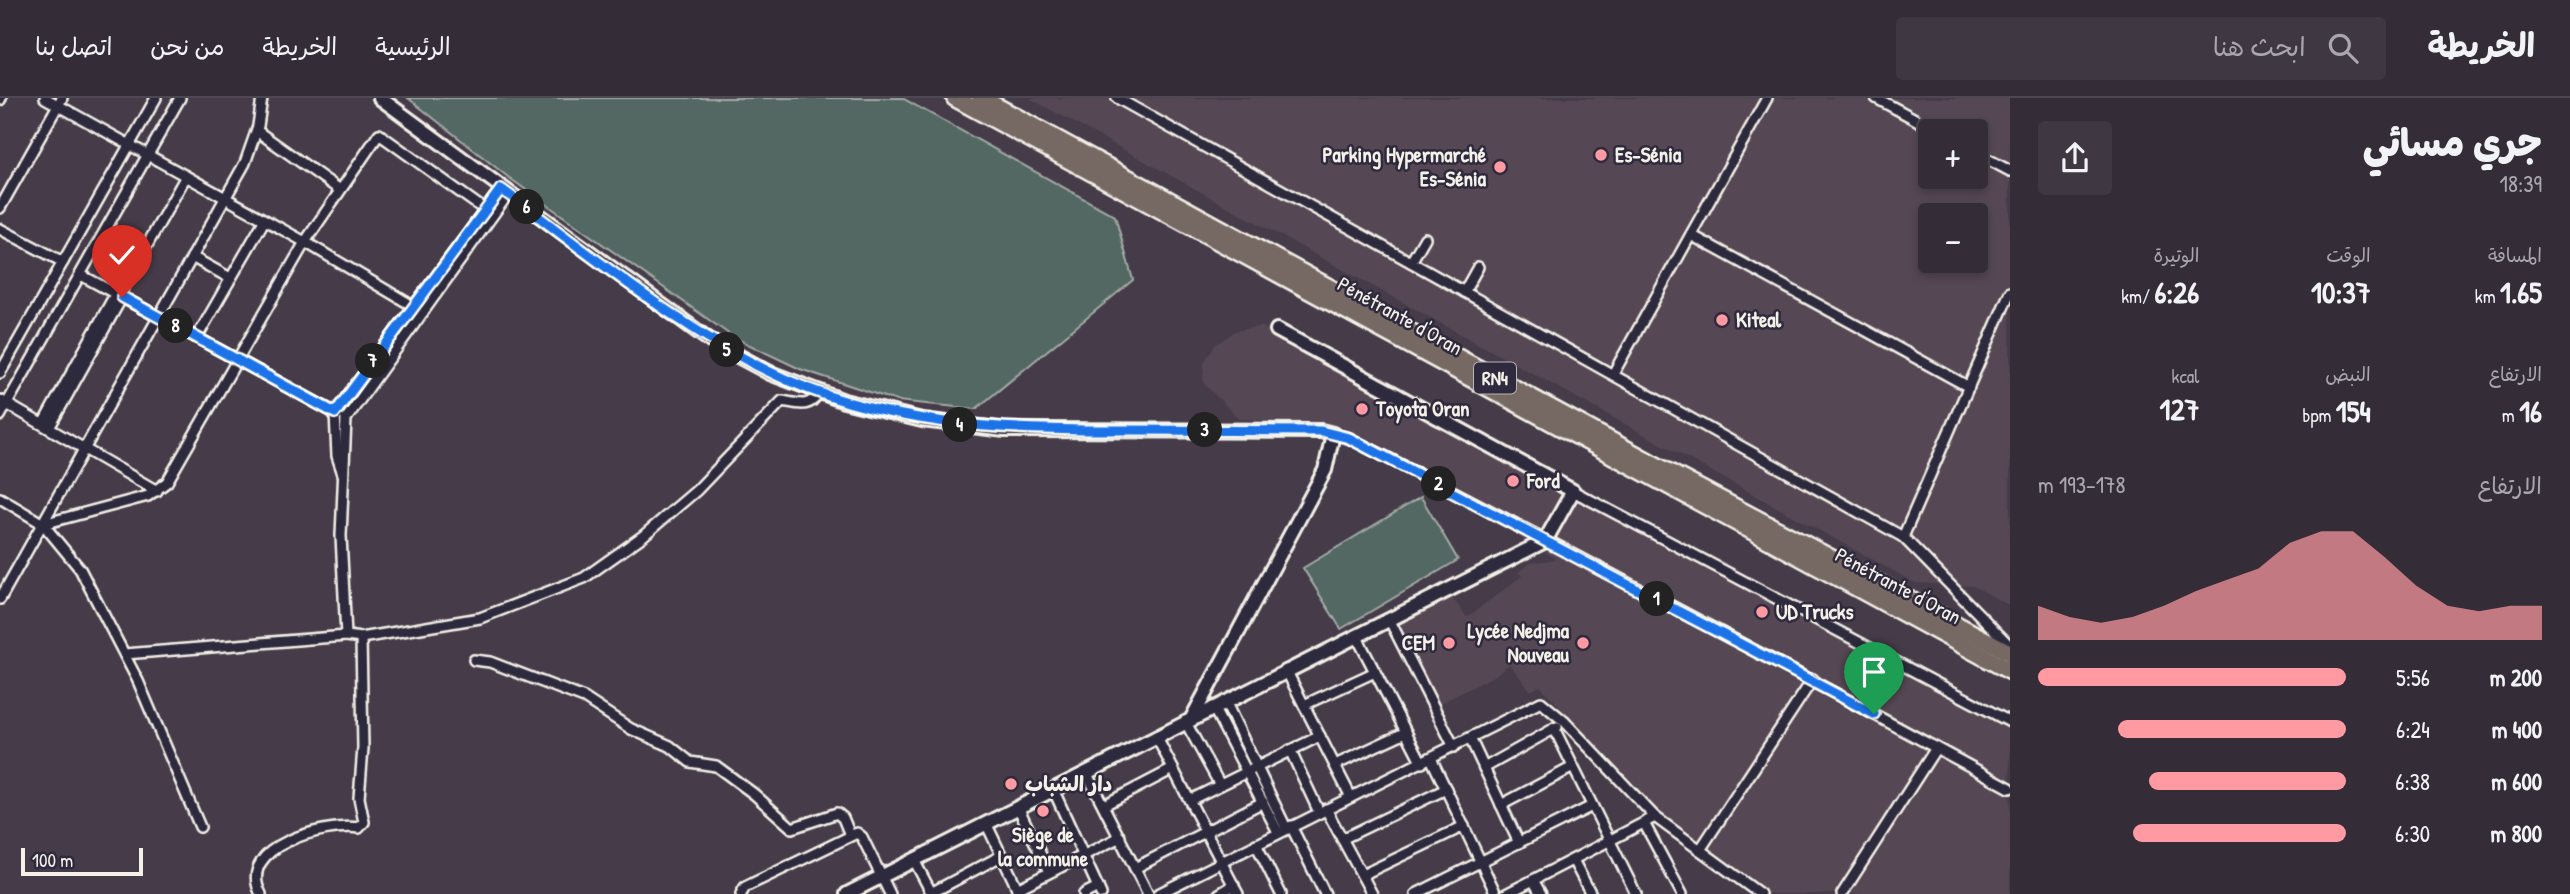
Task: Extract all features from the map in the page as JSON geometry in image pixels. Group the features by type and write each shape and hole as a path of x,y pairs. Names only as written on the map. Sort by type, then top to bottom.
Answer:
{"highway":[{"name":"Pénétrante d'Oran","path":"955,98 2010,671"},
{"name":"Pénétrante d'Oran","path":"981,98 1657,466 2010,653"}],"street":[{"path":"45,98 60,102 423,312"},
{"path":"0,373 156,98"},
{"path":"0,599 245,163 257,131 262,98"},
{"path":"380,98 712,342 770,373 844,401 922,421 1005,430 1321,431 1349,438 1813,679 2010,788"},
{"path":"1117,98 1903,537 2010,646"},
{"path":"1135,108 1140,98"},
{"path":"1613,374 1767,98"},
{"path":"1876,98 1918,121"},
{"path":"0,416 4,402 81,275 176,99"},
{"path":"0,208 60,102"},
{"path":"257,131 340,190"},
{"path":"43,524 157,491 167,482 305,242 379,134 485,210"},
{"path":"1988,159 2010,171"},
{"path":"46,426 186,176"},
{"path":"344,479 337,456 335,413 485,210 505,191"},
{"path":"346,636 341,536 346,419 505,191"},
{"path":"197,337 264,220"},
{"path":"0,229 63,262"},
{"path":"1691,234 1969,387"},
{"path":"1411,262 1425,238"},
{"path":"192,257 230,278"},
{"path":"1464,292 1479,267"},
{"path":"81,275 346,419"},
{"path":"1903,537 2010,292"},
{"path":"1277,330 1573,491 2010,722"},
{"path":"125,654 346,636 361,638 480,618 584,578 643,536 697,491 782,401 805,405 814,402 819,392"},
{"path":"4,402 157,491"},
{"path":"1189,720 1325,470 1333,434"},
{"path":"847,894 1545,541 1573,491"},
{"path":"0,498 43,524 80,569 125,654 200,827"},
{"path":"1389,619 1454,747"},
{"path":"1356,635 1406,732 1446,789 1496,894"},
{"path":"261,894 256,876 257,864 264,854 325,828 359,828 364,822 359,798 363,748 361,638"},
{"path":"474,660 490,662 584,698 631,729 670,746 690,762 716,766 754,794 789,827 798,828 836,813 843,818 850,835"},
{"path":"1286,670 1351,797"},
{"path":"1304,705 1375,672"},
{"path":"1700,850 1813,679"},
{"path":"1158,894 1541,702 1565,722 1655,817 1760,894"},
{"path":"1219,704 1251,769 1325,894"},
{"path":"1189,720 1220,785"},
{"path":"1484,768 1565,722"},
{"path":"1554,729 1636,894"},
{"path":"1335,765 1406,732"},
{"path":"1156,736 1236,890 1219,894"},
{"path":"1190,800 1320,736"},
{"path":"1470,738 1519,843"},
{"path":"1842,894 1936,748"},
{"path":"1290,750 1372,894"},
{"path":"1501,805 1573,767"},
{"path":"1104,804 1173,769"},
{"path":"1251,769 1263,802 1285,829"},
{"path":"1086,772 1148,894"},
{"path":"1052,789 1100,890 1084,894"},
{"path":"1342,839 1446,789"},
{"path":"1135,868 1263,802"},
{"path":"1416,894 1592,806"},
{"path":"1018,807 1049,872"},
{"path":"1506,894 1655,817"},
{"path":"986,823 1019,891 1049,872 1120,837"},
{"path":"1644,823 1682,894"},
{"path":"1362,876 1464,826"},
{"path":"741,894 745,887 857,833 862,837 890,894"},
{"path":"1256,844 1281,894"},
{"path":"914,860 932,893 1002,856"},
{"path":"1573,860 1591,894"},
{"path":"1533,880 1541,894"}],"shaded area":[{"path":"1029,98 2010,98 2010,606 1973,586 1915,583"},
{"path":"1261,326 2010,717 2010,894 1767,894 1695,851 1540,686 1531,691 1509,664 1494,676 1439,704 1397,622 1450,595 1467,617 1522,576 1518,572 1530,563 1556,559 1345,433 1317,423 1239,419 1203,383 1204,362 1215,345 1235,331"}],"green space":[{"path":"408,98 902,98 1115,216 1133,280 976,409 897,401 800,369 733,337 508,177"},
{"path":"1421,497 1458,560 1341,629 1303,568"}],"place":[{"name":"Es-Sénia","path":"1601,155"},
{"name":"Parking Hypermarché Es-Sénia","path":"1500,167"},
{"name":"Kiteal","path":"1722,320"},
{"name":"Toyota Oran","path":"1362,409"},
{"name":"Ford","path":"1513,481"},
{"name":"UD Trucks","path":"1762,612"},
{"name":"CEM","path":"1449,643"},
{"name":"Lycée Nedjma Nouveau","path":"1583,643"},
{"name":"دار الشباب","path":"1011,784"},
{"name":"Siège de la commune","path":"1043,811"}],"route":[{"path":"122,297 335,413 501,189 712,342 770,373 844,401 922,421 1005,430 1321,431 1349,438 1813,679 1874,714"}]}
